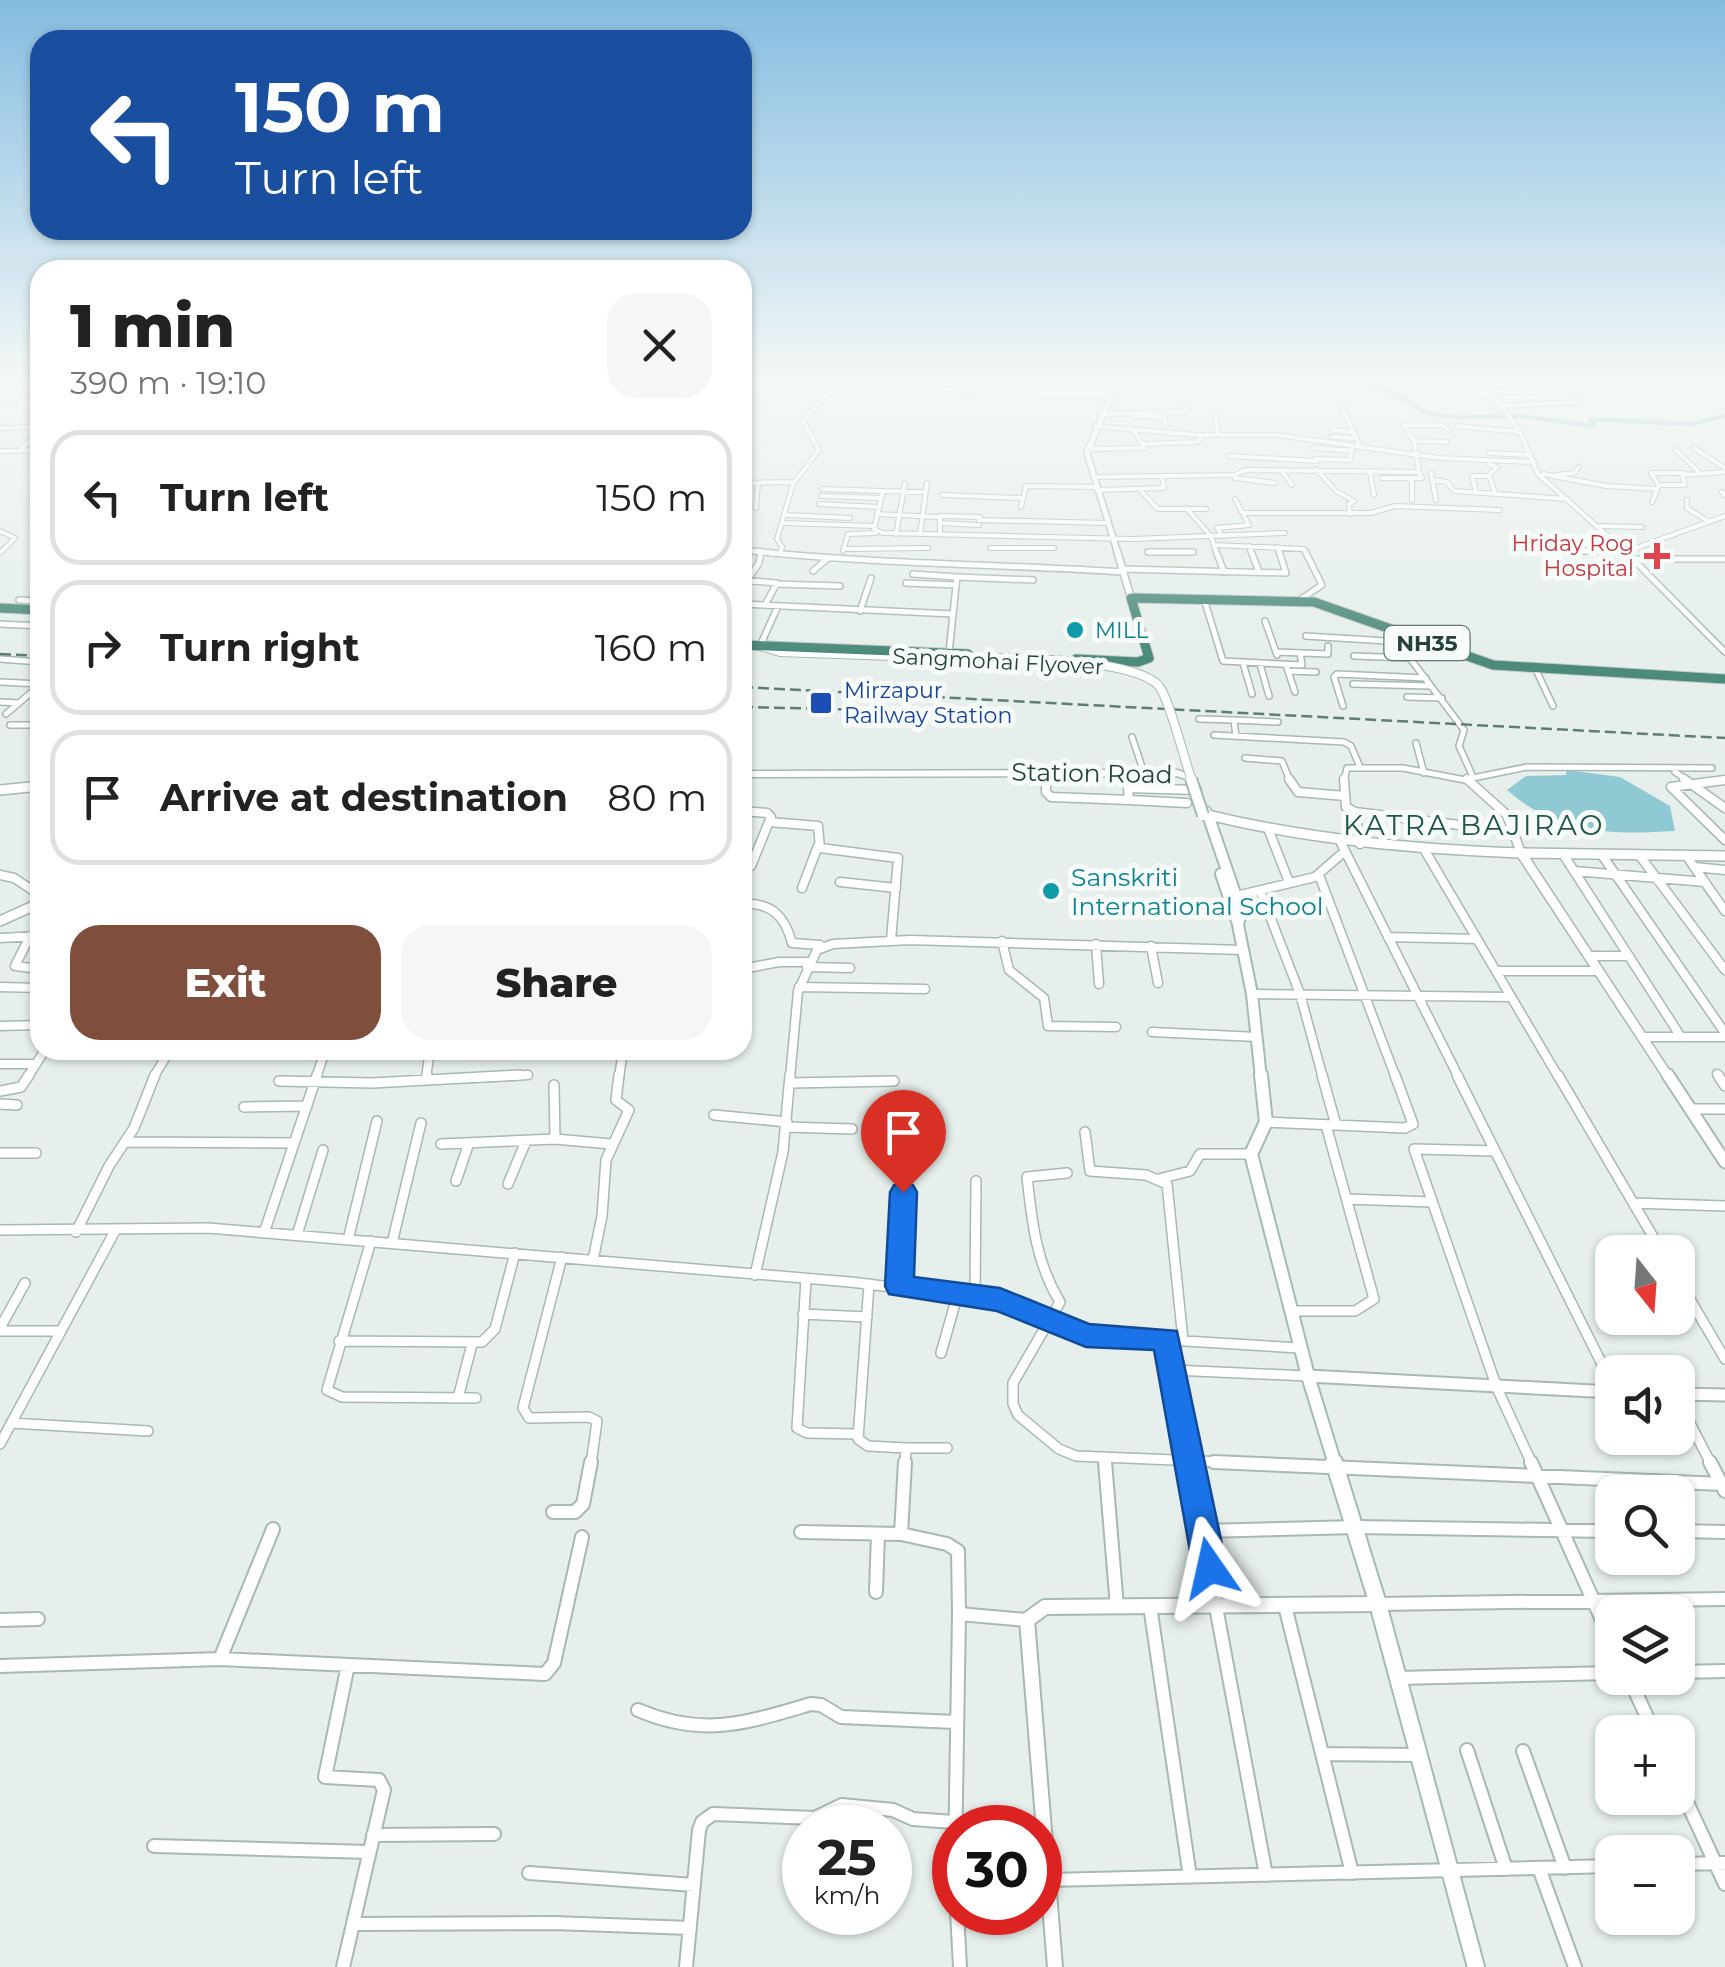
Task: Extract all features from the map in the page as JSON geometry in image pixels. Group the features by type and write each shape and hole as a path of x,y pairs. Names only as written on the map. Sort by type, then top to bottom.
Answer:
{"highway":[{"name":"NH35","path":"1131,598 1298,601 1334,606 1404,638 1472,660 1536,670 1725,679"},
{"path":"752,646 1144,662 1150,656 1131,598"},
{"path":"0,608 30,610"}],"main road":[{"name":"Sangmohai Flyover","path":"760,646 780,652 1099,664 1147,676 1160,687 1238,925"},
{"path":"1205,815 1241,911 1238,925 1252,994 1266,1122 1251,1154 1300,1348 1378,1604 1476,1967"}],"street":[{"path":"780,554 782,547 777,539 795,482 804,470"},
{"path":"1091,470 1131,598"},
{"path":"1092,477 1232,476 1272,482 1264,470"},
{"path":"1281,470 1292,484"},
{"path":"1232,476 1289,470"},
{"path":"1319,470 1336,491 1354,501 1349,504 1350,514"},
{"path":"1349,470 1432,477 1447,482 1452,490 1466,492 1530,500 1567,499"},
{"path":"1357,470 1360,484"},
{"path":"1420,470 1421,475"},
{"path":"1489,476 1493,470"},
{"path":"1537,470 1725,652"},
{"path":"1552,476 1577,470"},
{"path":"1370,472 1374,495"},
{"path":"1658,487 1650,474 1724,472"},
{"path":"1538,474 1606,486 1658,487 1687,484 1681,478 1684,473"},
{"path":"1382,478 1421,475"},
{"path":"1020,507 1026,486 1164,488 1162,476"},
{"path":"1476,492 1472,476 1489,476"},
{"path":"1489,476 1497,496"},
{"path":"1432,477 1436,500"},
{"path":"1408,478 1412,481 1412,500"},
{"path":"752,483 795,482"},
{"path":"756,508 758,483"},
{"path":"900,543 905,483"},
{"path":"920,534 927,483"},
{"path":"1462,484 1466,492"},
{"path":"1652,502 1658,487"},
{"path":"1139,489 1158,509 1206,509"},
{"path":"822,492 926,492"},
{"path":"876,530 882,494"},
{"path":"942,496 1021,498"},
{"path":"978,535 981,496"},
{"path":"1222,536 1216,528 1248,526 1235,499"},
{"path":"1687,500 1687,508 1709,522"},
{"path":"1303,502 1310,514"},
{"path":"819,504 832,508 879,507"},
{"path":"849,522 854,506"},
{"path":"1242,513 1350,514 1395,506 1500,510"},
{"path":"1186,508 1211,536 1224,572"},
{"path":"877,514 940,520 980,516 1108,522"},
{"path":"1295,514 1302,526"},
{"path":"1572,551 1625,552 1725,516"},
{"path":"785,519 849,522 898,534 1113,538 1285,533"},
{"path":"940,520 940,534"},
{"path":"1597,526 1642,527"},
{"path":"840,560 850,533 876,530"},
{"path":"0,531 14,538 0,553"},
{"path":"1004,536 1005,548"},
{"path":"1187,537 1200,571"},
{"path":"1214,544 1304,548 1322,582 1298,601"},
{"path":"1249,546 1259,572"},
{"path":"752,550 840,560 1121,570 1287,571 1278,546"},
{"path":"844,548 928,548"},
{"path":"886,561 888,548"},
{"path":"990,548 1054,548"},
{"path":"752,570 761,552"},
{"path":"1148,552 1193,552"},
{"path":"813,571 827,559"},
{"path":"1633,559 1725,559"},
{"path":"912,574 1033,580"},
{"path":"949,653 957,577"},
{"path":"860,612 871,578"},
{"path":"752,581 840,586"},
{"path":"906,582 956,585"},
{"path":"765,606 777,584"},
{"path":"790,607 798,585"},
{"path":"1204,599 1222,660 1316,672"},
{"path":"19,600 30,601"},
{"path":"752,605 953,614"},
{"path":"760,646 778,606"},
{"path":"1265,621 1295,692"},
{"path":"0,624 30,626"},
{"path":"1306,636 1404,638 1410,658 1464,730 1459,746 1471,778 1502,810 1521,853 1725,1162"},
{"path":"1276,652 1327,650 1330,663"},
{"path":"1285,667 1303,664 1300,653"},
{"path":"1354,656 1410,658"},
{"path":"0,660 30,662"},
{"path":"1243,663 1252,694"},
{"path":"1260,664 1269,696"},
{"path":"1536,670 1553,706"},
{"path":"1343,706 1334,677 1337,674 1426,678"},
{"path":"0,682 30,684"},
{"path":"1354,684 1431,686"},
{"path":"6,714 30,694"},
{"path":"1407,697 1442,698"},
{"path":"0,702 19,704"},
{"path":"1199,718 1278,722"},
{"path":"1234,720 1236,736"},
{"path":"10,726 30,722"},
{"path":"1214,735 1344,742 1352,746 1360,767"},
{"path":"1132,737 1144,772"},
{"path":"1416,744 1424,774"},
{"path":"1244,758 1282,762 1292,788 1298,792 1345,796"},
{"path":"1514,832 1348,810 1343,772 1360,767 1404,768 1471,778 1545,767 1675,772 1712,768"},
{"path":"1046,772 1048,796 1187,803"},
{"path":"1675,772 1721,800 1725,808"},
{"name":"Station Road","path":"752,774 1191,774 1205,815"},
{"path":"1725,780 1671,787 1725,840"},
{"path":"0,790 30,787"},
{"path":"1128,800 1128,788 1198,790"},
{"path":"752,812 767,813 769,822 752,861"},
{"path":"1354,812 1360,844"},
{"path":"1205,815 1343,847 1360,844 1521,853 1725,856"},
{"path":"769,822 818,826 818,846 802,888"},
{"path":"1269,831 1290,882"},
{"path":"818,846 895,856 900,860 891,940"},
{"path":"1236,896 1261,893 1318,875 1343,847"},
{"path":"1343,847 1596,1355"},
{"path":"1424,849 1652,1235"},
{"path":"1563,854 1681,1037"},
{"path":"1602,855 1725,1035"},
{"path":"1640,856 1725,970"},
{"path":"1688,858 1725,911"},
{"path":"1694,867 1725,870"},
{"path":"1574,871 1705,882"},
{"path":"0,875 14,878 30,891"},
{"path":"1266,1122 1405,1128 1412,1122 1318,875"},
{"path":"840,882 896,888"},
{"path":"1261,893 1300,994 1347,1199 1374,1292 1372,1303 1355,1311 1292,1311"},
{"path":"752,904 762,904 784,917 792,943 824,946 891,940 1002,941 1243,950"},
{"path":"0,921 29,908"},
{"path":"0,938 30,936"},
{"path":"1388,938 1477,939"},
{"path":"1002,941 1008,970 1042,995 1048,1026 1116,1027"},
{"path":"30,944 15,966 30,968"},
{"path":"1096,944 1099,984"},
{"path":"755,1275 787,1124 800,986 817,950 824,946"},
{"path":"1151,946 1158,983"},
{"path":"1590,956 1629,956"},
{"path":"752,968 779,962 850,968"},
{"path":"1497,971 1599,972"},
{"path":"800,986 926,989"},
{"path":"0,987 30,988"},
{"path":"1252,994 1511,997"},
{"path":"0,1026 30,1026"},
{"path":"1152,1032 1256,1036"},
{"path":"1642,1037 1725,1035"},
{"path":"0,1091 21,1087 39,1060"},
{"path":"76,1232 108,1166 126,1142 164,1060"},
{"path":"264,1233 322,1060"},
{"path":"426,1080 429,1060"},
{"path":"593,1260 603,1206 604,1170 629,1110 616,1100 622,1060"},
{"path":"0,1064 36,1064"},
{"path":"1725,1074 1717,1074 1725,1086"},
{"path":"278,1080 528,1075"},
{"path":"790,1084 894,1082"},
{"path":"554,1085 556,1140"},
{"path":"0,1104 17,1105"},
{"path":"244,1107 307,1106"},
{"path":"1690,1109 1725,1110"},
{"path":"714,1115 852,1129"},
{"path":"348,1240 377,1121"},
{"path":"392,1243 421,1123"},
{"path":"1405,1128 1496,1388 1595,1604"},
{"path":"1085,1132 1090,1171 1160,1178 1190,1171 1200,1154 1251,1154"},
{"path":"508,1184 526,1140"},
{"path":"441,1144 556,1140 612,1144"},
{"path":"126,1142 294,1143"},
{"path":"456,1181 469,1143"},
{"path":"1414,1149 1495,1152"},
{"path":"297,1235 323,1150"},
{"path":"0,1152 36,1153"},
{"path":"1066,1173 1027,1177 1034,1237 1046,1279 1060,1298 1014,1384 1018,1415 1065,1454 1723,1488 1695,1431"},
{"path":"1160,1178 1171,1194 1183,1340"},
{"path":"975,1294 976,1181"},
{"path":"899,1286 903,1192"},
{"path":"1347,1199 1432,1202"},
{"path":"1633,1203 1725,1206"},
{"path":"0,1230 208,1228 899,1286 1000,1300 1086,1336 1300,1348"},
{"path":"1,1441 115,1231"},
{"path":"371,1242 326,1383 332,1396 476,1398"},
{"path":"339,1341 472,1344 492,1336 515,1254"},
{"path":"553,1512 575,1512 583,1504 598,1426 597,1421 588,1417 529,1418 523,1408 562,1257"},
{"path":"806,1279 797,1428 806,1433 858,1434"},
{"path":"24,1283 0,1329 58,1331"},
{"path":"869,1284 858,1439 868,1446 947,1448"},
{"path":"941,1354 958,1293"},
{"path":"1695,1308 1725,1359"},
{"path":"803,1314 866,1317"},
{"path":"1166,1339 1266,1875"},
{"path":"458,1398 472,1344"},
{"path":"1172,1370 1496,1388 1595,1388"},
{"path":"1695,1396 1725,1395"},
{"path":"11,1423 148,1431"},
{"path":"901,1534 906,1448"},
{"path":"1105,1458 1117,1607"},
{"path":"220,1659 273,1529"},
{"path":"1203,1531 1595,1531"},
{"path":"800,1532 901,1534 948,1544 958,1550 954,1805"},
{"path":"1695,1532 1725,1532"},
{"path":"876,1592 878,1534"},
{"path":"0,1666 220,1659 545,1674 554,1663 582,1537"},
{"path":"959,1614 1027,1620 1045,1607 1725,1598"},
{"path":"1285,1605 1352,1873"},
{"path":"1150,1606 1190,1877"},
{"path":"0,1620 38,1619"},
{"path":"1027,1620 1043,1805"},
{"path":"343,1967 383,1784 379,1780 332,1779 324,1772 348,1666"},
{"path":"1695,1672 1725,1671"},
{"path":"1397,1678 1595,1674"},
{"path":"638,1710 664,1724 706,1730 728,1728 810,1704 822,1705 841,1717 956,1722"},
{"path":"1467,1750 1506,1869"},
{"path":"1523,1751 1565,1868"},
{"path":"1322,1754 1418,1755"},
{"path":"686,1967 699,1830 702,1822 713,1814 815,1818 842,1805 893,1810 913,1819 932,1820"},
{"path":"1695,1815 1720,1863 1725,1884"},
{"path":"374,1835 494,1834"},
{"path":"154,1846 370,1852"},
{"path":"1695,1864 1720,1863"},
{"path":"1062,1880 1595,1867"},
{"path":"1539,1868 1575,1967"},
{"path":"529,1873 694,1886"},
{"path":"353,1924 554,1923 690,1928"},
{"path":"958,1935 960,1967"},
{"path":"1053,1935 1055,1967"}],"water":[{"path":"1567,770 1620,777 1670,806 1675,831 1586,829 1545,816 1507,790 1526,776 1566,775"}],"railway":[{"path":"0,654 30,656"},
{"path":"752,688 1725,738"},
{"path":"752,707 962,712"}],"place":[{"name":"Hriday Rog Hospital","path":"1657,556"},
{"name":"MILL","path":"1075,630"},
{"name":"Mirzapur Railway Station","path":"821,703"},
{"name":"Sanskriti International School","path":"1051,891"}],"district":[{"name":"KATRA BAJIRAO","path":"1474,825"}],"route":[{"path":"903,1192 899,1286 1000,1300 1086,1336 1166,1339 1210,1568"}]}
